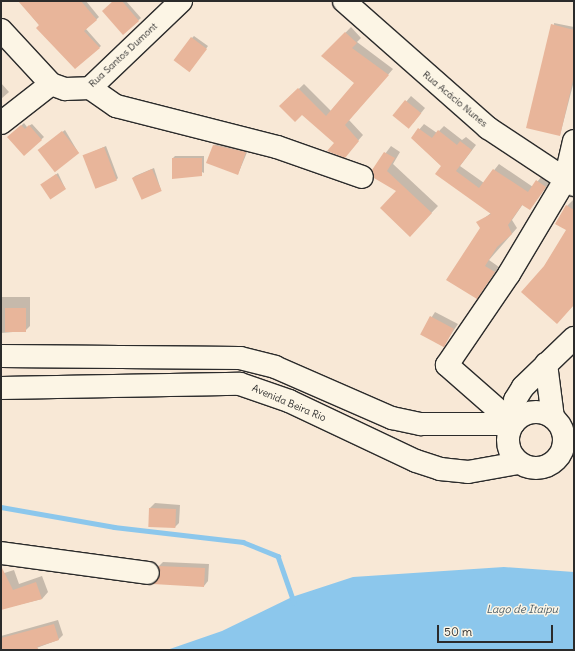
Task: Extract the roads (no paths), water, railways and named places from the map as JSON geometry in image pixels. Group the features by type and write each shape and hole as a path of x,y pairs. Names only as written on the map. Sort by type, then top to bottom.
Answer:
{"street":[{"name":"Rua Santos Dumont","path":"51,84 65,89 90,88 180,1"},
{"name":"Rua Acácio Nunes","path":"344,1 488,128 570,183"},
{"path":"1,30 51,84 1,123"},
{"path":"90,88 116,106 277,147 362,177"},
{"path":"514,423 447,365 570,183 574,141"},
{"path":"574,338 546,364 515,400 514,423 508,437 510,451 518,462 532,468 574,464"},
{"path":"1,356 240,358 275,367 392,418 421,424 514,423 533,412 561,418"},
{"path":"546,364 561,418 564,446 554,462 546,466"},
{"name":"Avenida Beira Rio","path":"1,388 240,384 289,401 416,461 440,469 476,471 518,462"},
{"path":"1,554 148,573"}],"water":[{"name":"Lago de Itaipu","path":"504,567 574,572 574,650 167,650 222,631 292,597 353,577"}],"waterway":[{"path":"1,507 114,527 243,542 278,556 294,602"}]}
